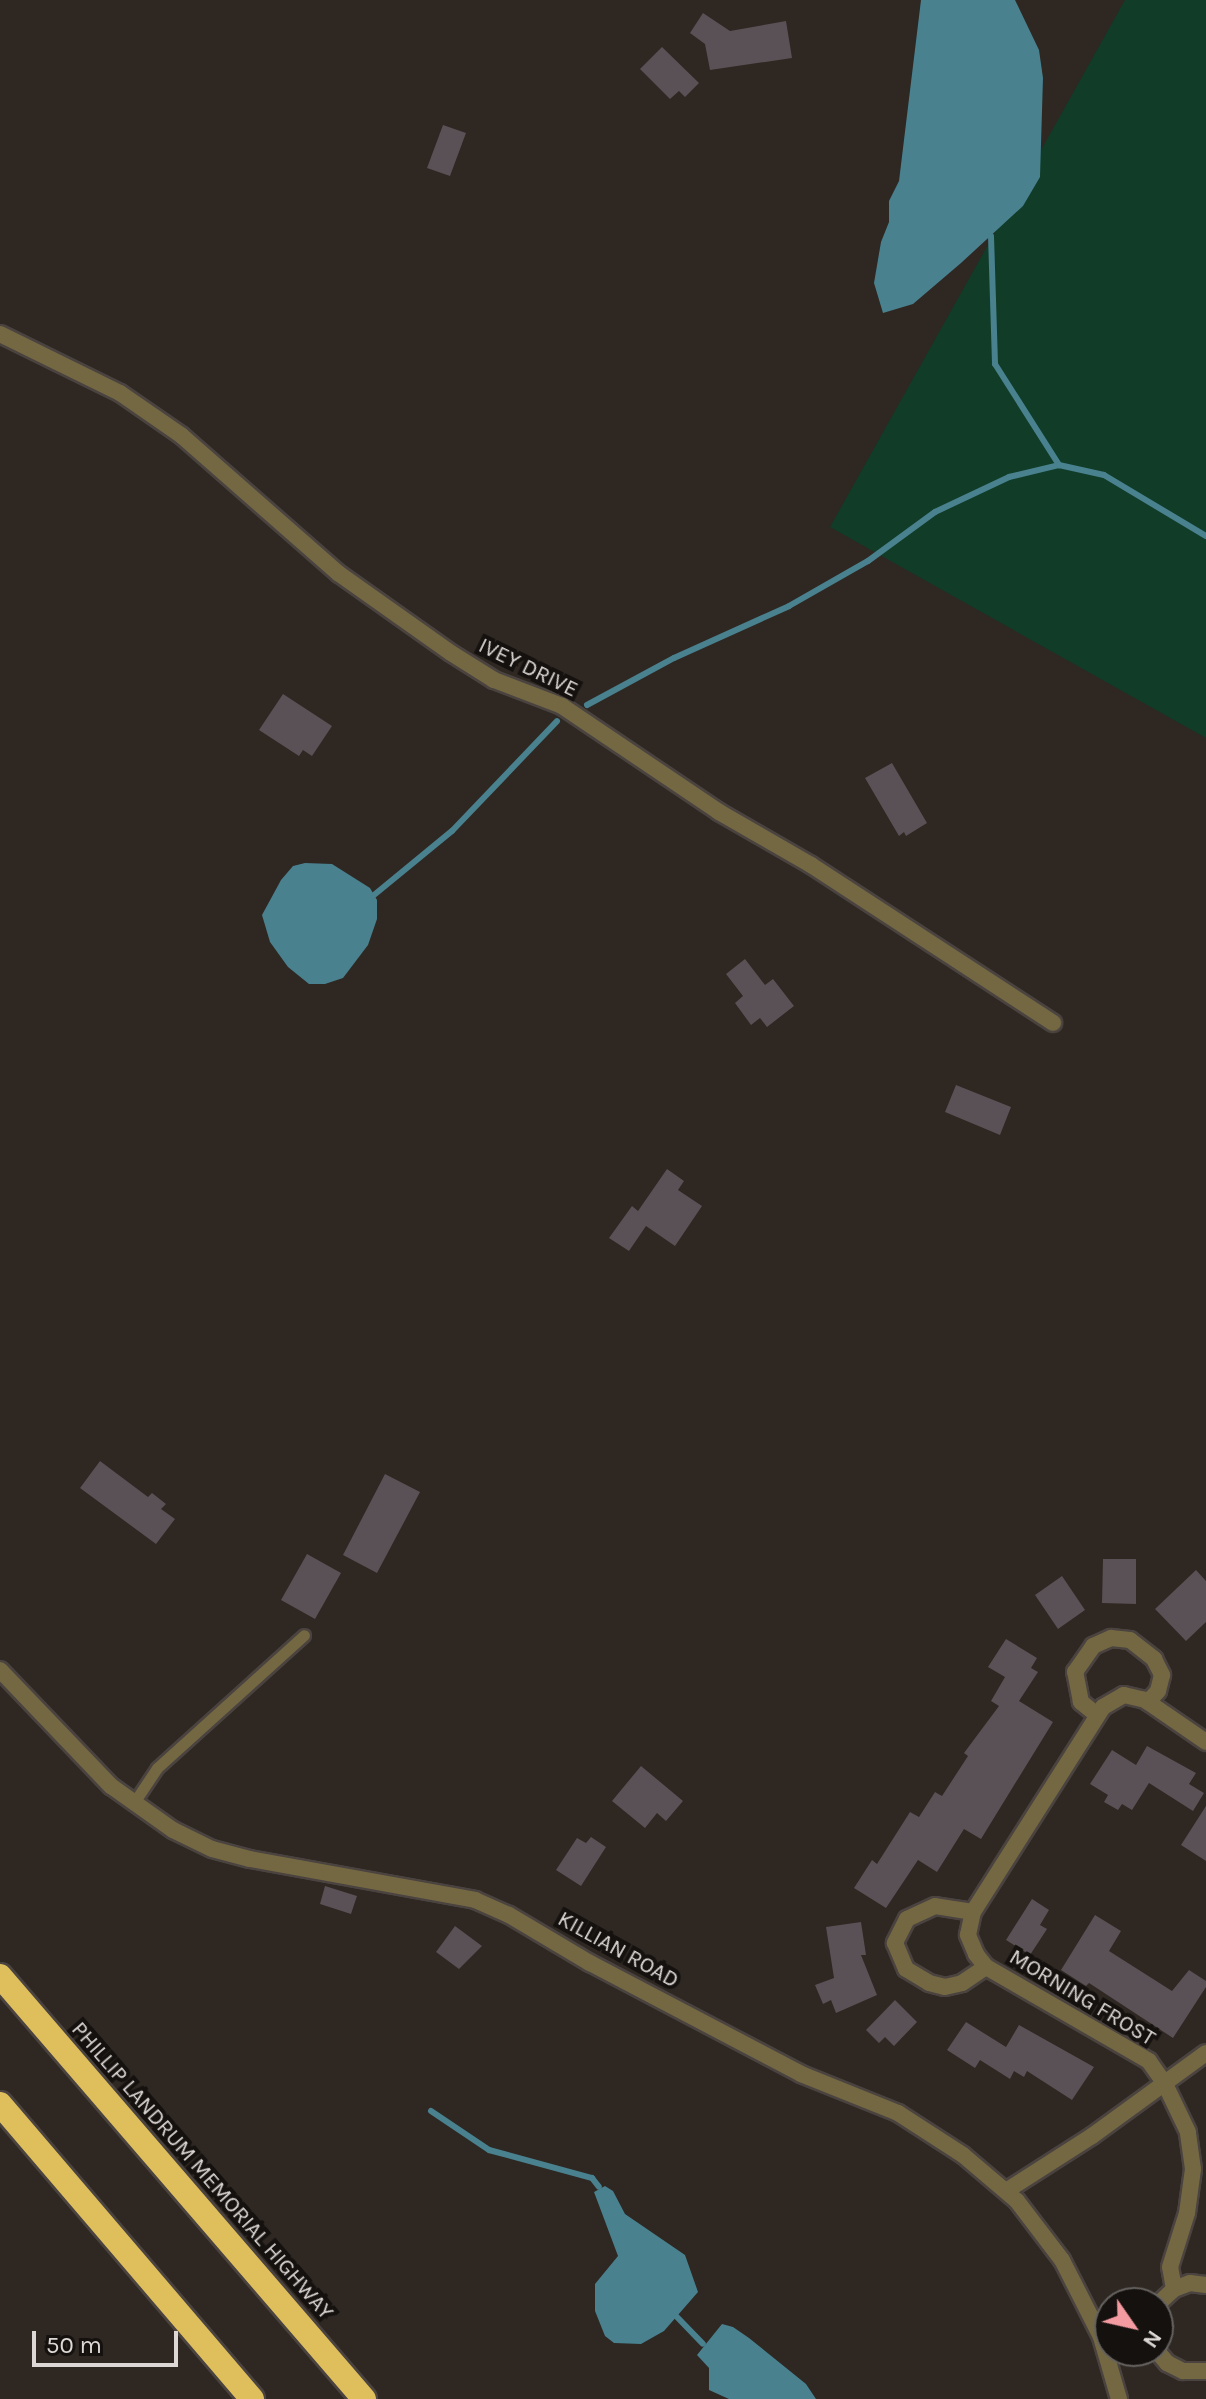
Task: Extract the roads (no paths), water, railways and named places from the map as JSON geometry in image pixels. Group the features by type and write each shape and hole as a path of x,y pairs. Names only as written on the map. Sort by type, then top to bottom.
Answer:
{"highway":[{"name":"PHILLIP LANDRUM MEMORIAL HIGHWAY","path":"0,1976 364,2399"},
{"path":"0,2104 247,2394"}],"street":[{"name":"IVEY DRIVE","path":"0,334 120,393 182,436 338,573 451,653 494,680 562,706 719,812 811,865 1053,1023"},
{"path":"1097,1715 1081,1702 1075,1672 1093,1646 1111,1638 1130,1640 1154,1659 1162,1675 1158,1691 1148,1702"},
{"name":"KILLIAN ROAD","path":"0,1670 111,1786 173,1830 212,1849 343,1878 475,1900 509,1915 590,1963 801,2074 898,2113 963,2155 1006,2191 1062,2260 1101,2337 1119,2399"},
{"path":"986,1967 962,1983 945,1987 929,1983 906,1969 895,1943 907,1919 935,1906 973,1912 1097,1715 1113,1699 1124,1695 1148,1702 1206,1742"},
{"name":"MORNING FROST","path":"973,1912 968,1935 986,1967 1149,2061 1165,2084 1188,2132 1193,2169 1187,2213 1170,2267 1174,2287"},
{"path":"1006,2191 1206,2053"},
{"path":"1174,2289 1190,2283 1206,2285"},
{"path":"1174,2366 1183,2371 1206,2371"}],"lane":[{"path":"133,1804 157,1768 304,1635"}],"water":[{"path":"921,0 1015,0 1039,50 1043,78 1040,177 1023,206 961,263 913,304 883,313 874,283 881,242 889,222 889,201 899,181"},
{"path":"332,864 370,888 377,900 377,919 368,945 343,978 325,984 309,984 288,967 270,942 262,915 281,880 293,866"},
{"path":"605,2186 613,2191 625,2214 685,2255 698,2292 664,2331 641,2344 614,2343 605,2336 595,2311 595,2284 618,2256 594,2192"},
{"path":"722,2324 733,2327 749,2338 806,2384 816,2399 729,2399 709,2390 709,2368 697,2355"}],"waterway":[{"path":"991,236 995,364 1059,465"},
{"path":"587,705 674,658 789,606 868,561 935,512 1009,477 1059,465 1104,475 1206,536"},
{"path":"374,895 452,831 557,721"},
{"path":"431,2111 489,2150 592,2178 599,2187"},
{"path":"677,2317 703,2344"}]}
